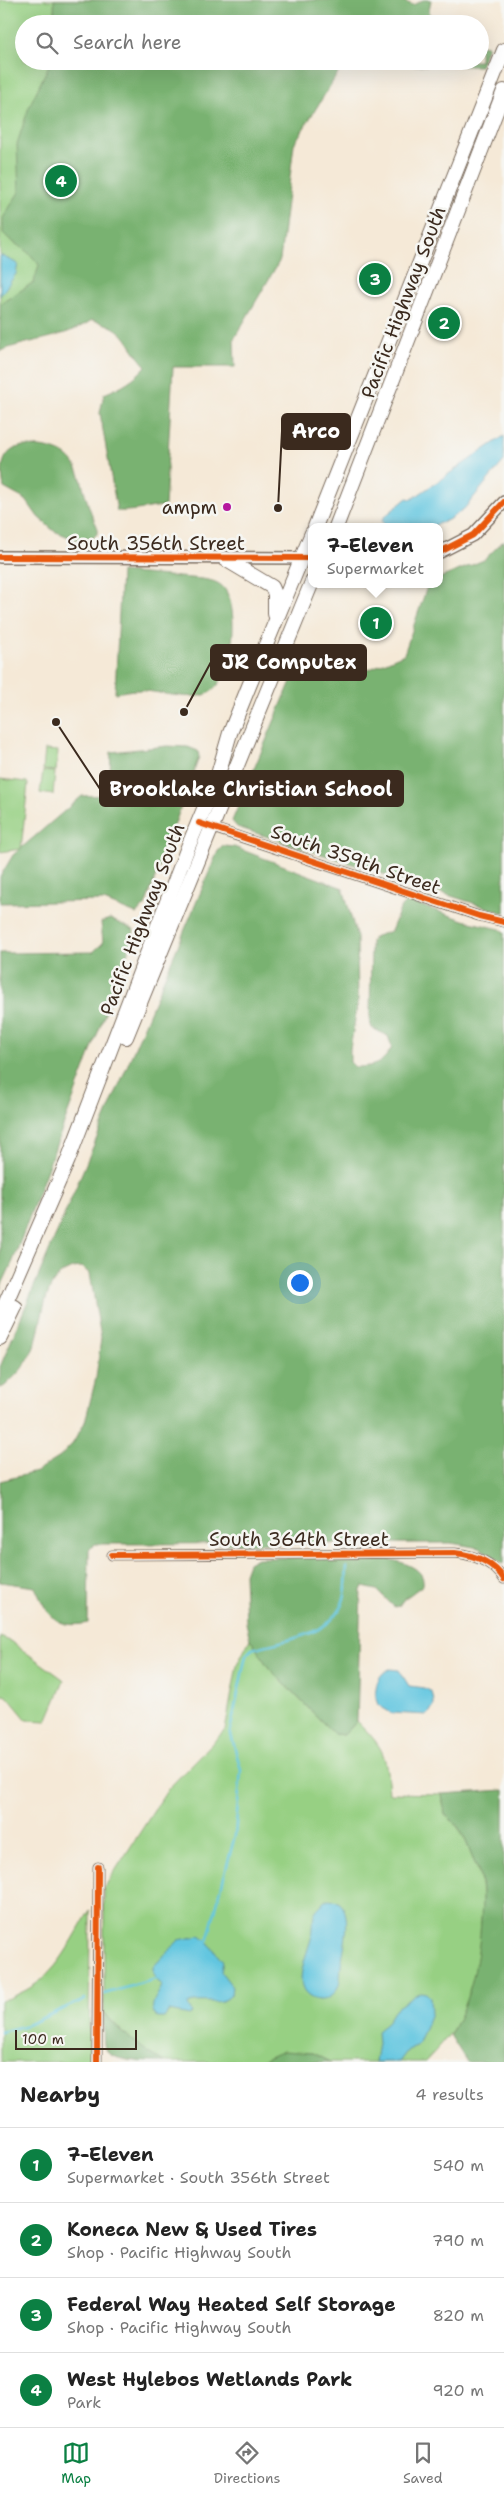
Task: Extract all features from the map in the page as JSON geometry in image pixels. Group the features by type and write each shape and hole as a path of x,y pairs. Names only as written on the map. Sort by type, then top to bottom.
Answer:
{"main road":[{"name":"Pacific Highway South","path":"317,523 501,64 504,50"},
{"name":"Pacific Highway South","path":"338,523 504,91"},
{"path":"345,523 348,498"},
{"path":"443,550 473,535 504,502"},
{"name":"South 356th Street","path":"0,557 307,558"},
{"name":"Pacific Highway South","path":"0,1316 68,1160 188,847 205,825 230,733 274,624 307,558"},
{"path":"225,559 272,587 275,594 274,624"},
{"name":"Pacific Highway South","path":"0,1338 57,1210 205,825 309,588"}],"street":[{"name":"South 359th Street","path":"205,825 479,916 504,922"},
{"name":"South 364th Street","path":"112,1555 455,1553 466,1554 484,1560 497,1569 504,1579"},
{"path":"97,2062 98,1868"}],"green space":[{"path":"0,0 121,0 121,15 15,15 15,70 121,70 122,300 6,300 0,304"},
{"path":"54,0 400,0 413,5 423,0 431,0 430,15 55,15"},
{"path":"47,70 340,70 294,144 280,260 234,339 235,367 173,367 165,506 117,511 100,413 104,394 127,382 146,366 120,332 113,327 92,320 59,335 0,351 0,304 34,282 39,265 31,255 3,233 3,218 19,192 17,144 29,107"},
{"path":"23,446 45,448 60,452 70,459 77,468 97,526 97,534 93,538 74,539 54,531 38,517 26,500 4,488 2,467 6,456 16,448"},
{"path":"504,540 504,913 237,827 232,821 300,660 305,659 343,675 361,673 404,654 427,588 443,588 443,577 484,560"},
{"path":"121,572 205,579 216,582 223,587 229,596 232,610 232,642 224,674 218,685 209,693 184,696 137,690 115,693"},
{"path":"167,746 188,747 198,751 199,757 145,906 136,914 104,901 0,903 0,877 13,855 82,796 109,795 111,752"},
{"path":"45,750 58,751 56,771 43,770"},
{"path":"43,771 55,772 53,795 40,793"},
{"path":"0,779 27,782 28,784 21,849 0,852"},
{"path":"223,846 234,847 343,888 357,938 358,1002 350,1049 350,1062 355,1067 373,1065 381,1061 392,1047 388,1036 372,1028 370,1022 371,941 374,937 391,931 401,907 407,901 470,922 500,929 504,932 504,1564 480,1548 451,1543 95,1544 89,1550 88,1623 67,1624 60,1622 48,1612 35,1587 0,1582 0,1481 36,1472 60,1457 73,1443 85,1422 96,1378 101,1338 90,1274 82,1267 69,1269 52,1284 47,1295 31,1354 19,1372 6,1385 0,1388 0,1367 218,851"},
{"path":"110,919 134,930 133,938 13,1261 0,1289 0,953 93,952 103,943 101,922"},
{"path":"374,1557 397,1561 413,1567 423,1578 423,1585 403,1600 399,1606 394,1607 377,1590 363,1587 361,1590 357,1721 344,1735 334,1734 269,1668 250,1639 246,1623 244,1574 248,1563 257,1558"},
{"path":"0,1637 10,1641 63,1679 64,1681 47,1721 27,1720 7,1696 0,1694"},
{"path":"250,1639 269,1668 334,1734 344,1735 357,1721 379,1746 387,1769 389,1793 442,1794 445,1815 460,1830 475,1863 480,1877 483,1911 480,1947 473,1982 462,2013 454,2027 425,2062 331,2062 312,2053 269,2058 258,2062 166,2062 141,2049 104,2012 104,1888 168,1789 225,1730 237,1665"},
{"path":"504,1790 504,2062 467,2062 450,2035 469,1993 473,1978 480,1934 482,1887 478,1870 463,1836 454,1822 445,1815 442,1794"},
{"path":"90,1910 89,2062 0,2062 0,2001 33,1986 45,1977 64,1954"},
{"path":"104,2012 132,2040 164,2062 122,2059 108,2053 105,2049 104,2040"},
{"path":"283,2051 312,2053 331,2062 258,2062"}],"water":[{"path":"0,255 18,264 16,274 0,296"},
{"path":"504,436 504,461 464,509 448,520 440,523 383,523 382,521 384,517 407,498 412,499"},
{"path":"390,1669 399,1670 409,1686 424,1688 430,1692 434,1699 434,1705 428,1715 391,1713 378,1705 376,1695 377,1684 385,1671"},
{"path":"329,1899 338,1902 343,1908 346,1916 346,1937 340,1980 336,1991 324,2000 319,2000 309,1997 303,1990 301,1982 312,1935 315,1912"},
{"path":"200,1936 207,1941 223,1961 221,1972 232,1986 231,1995 227,1999 217,2002 190,2003 188,2005 192,2013 190,2015 169,2011 164,2018 158,2018 153,2010 153,2006 162,1986 153,1975 153,1967 179,1940"},
{"path":"420,1992 426,1993 430,1997 431,2013 418,2046 408,2050 399,2062 375,2062 378,2043 377,2031 387,2023 396,2008"}],"waterway":[{"path":"207,1942 235,1835 241,1770 230,1731 246,1655 252,1649 308,1634 321,1628 332,1619 340,1608 345,1594 347,1567"},
{"path":"104,1994 159,1978"},
{"path":"0,2032 27,2025 85,1999"}],"cycle path":[{"path":"443,550 473,535 504,502"},
{"path":"0,557 308,558"},
{"path":"199,823 479,916 504,922"},
{"path":"112,1555 455,1553 483,1560 495,1568 504,1579"},
{"path":"97,2062 98,1867"}],"place":[{"name":"West Hylebos Wetlands Park","path":"61,181"},
{"name":"Federal Way Heated Self Storage","path":"375,279"},
{"name":"Koneca New & Used Tires","path":"444,323"},
{"name":"ampm","path":"227,507"},
{"name":"Arco","path":"278,508"},
{"name":"7-Eleven","path":"376,623"},
{"name":"JR Computex","path":"184,712"},
{"name":"Brooklake Christian School","path":"56,722"}]}
